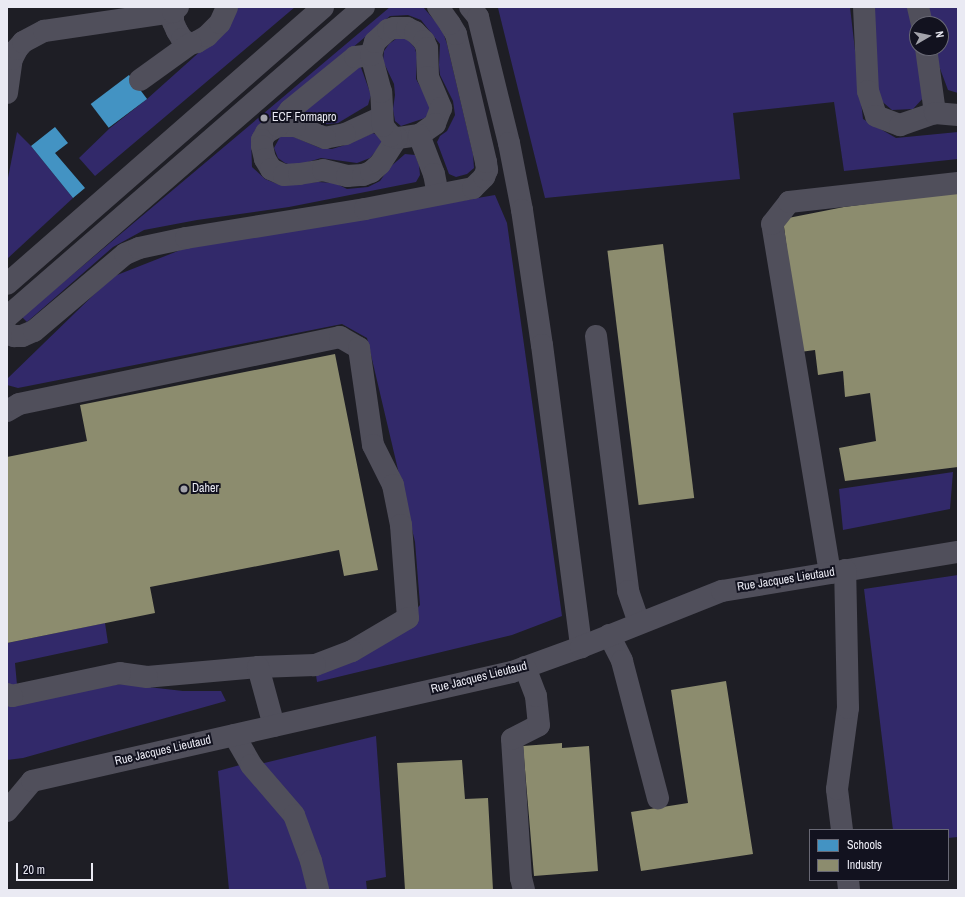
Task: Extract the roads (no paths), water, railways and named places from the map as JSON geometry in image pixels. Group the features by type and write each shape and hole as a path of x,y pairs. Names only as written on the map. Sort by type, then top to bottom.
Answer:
{"street":[{"path":"140,80 190,44 207,36 220,23 227,7"},
{"path":"7,284 323,7"},
{"path":"7,317 364,7"},
{"path":"7,333 14,336 22,336 34,331 125,254 140,248 186,238 365,209 473,188 481,181 486,170 478,126 456,34 438,7"},
{"path":"470,7 478,17 509,143 522,210 543,353 581,647"},
{"path":"864,7 868,91 876,116 900,125 935,113 958,115"},
{"path":"7,93 12,59 17,49 23,42 44,31 169,10 177,31 182,39 190,44"},
{"path":"394,28 407,28 420,35 427,48 428,76 441,108 435,124 419,135 397,138 391,136 386,131 382,117 382,92 371,55 375,42 388,30 394,28"},
{"path":"371,55 355,57 290,110 278,126 266,133 262,140 262,146 268,166 275,172 284,175 323,170 347,176 363,175 371,172 380,164 397,138"},
{"path":"927,56 935,113"},
{"path":"278,126 294,126 325,138 345,134 382,117"},
{"path":"419,135 433,169 438,194"},
{"path":"842,829 836,789 848,708 837,572 772,224 789,202 958,183"},
{"path":"596,336 628,592 638,623"},
{"path":"7,411 19,404 340,337 359,348 373,445 393,485 401,525 408,618 352,651 315,665 258,667 147,677 120,672 12,696 7,694"},
{"name":"Rue Jacques Lieutaud","path":"7,811 32,781 512,672 581,647 638,623 722,591 958,552"},
{"path":"609,635 622,661 658,798"},
{"path":"258,667 274,726"},
{"path":"524,890 521,878 512,739 539,724 536,696 525,667"},
{"path":"234,735 251,765 294,815 311,861 318,890"}],"place":[{"name":"ECF Formapro","path":"264,118"},
{"name":"Daher","path":"184,489"}]}
